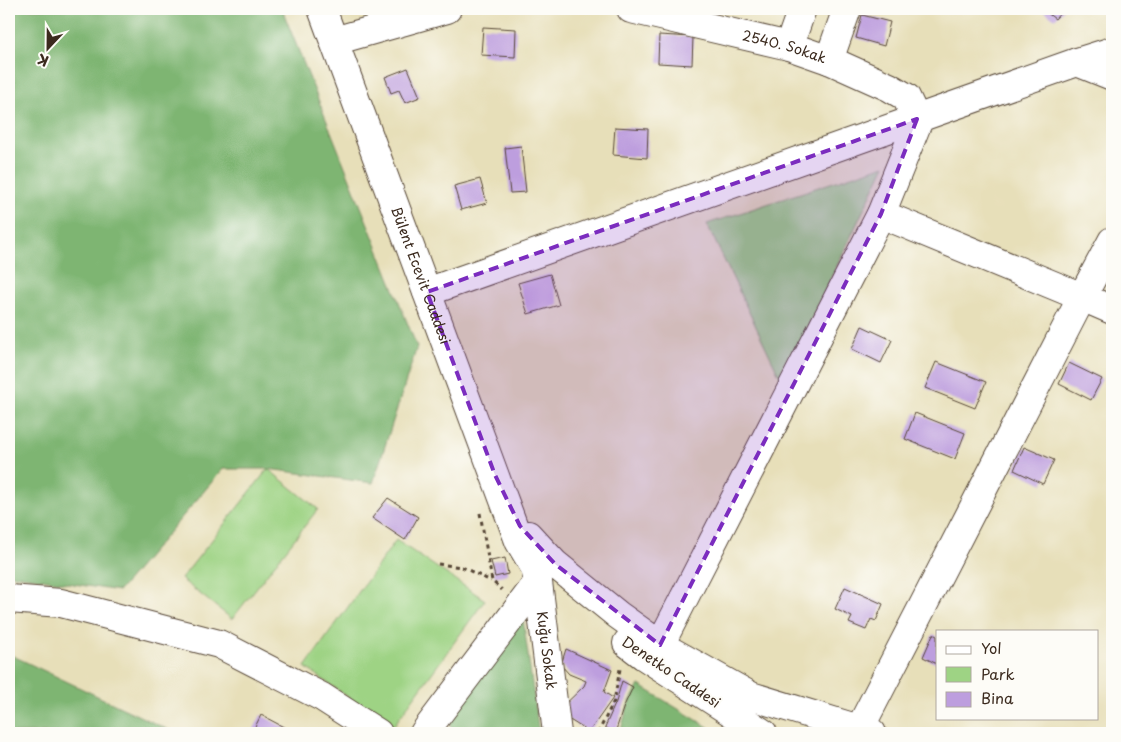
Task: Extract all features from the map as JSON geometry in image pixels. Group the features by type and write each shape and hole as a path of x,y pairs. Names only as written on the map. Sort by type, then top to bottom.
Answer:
{"street":[{"name":"Bülent Ecevit Caddesi","path":"322,9 519,541 536,575"},
{"path":"334,41 448,9"},
{"name":"2540. Sokak","path":"631,9 789,46 829,60 889,87 906,97 917,118"},
{"path":"789,46 802,9"},
{"path":"829,60 847,9"},
{"path":"427,292 917,118 1112,51"},
{"path":"1077,62 1112,76"},
{"path":"660,645 881,214 918,122 917,118"},
{"path":"881,214 1112,310"},
{"path":"495,475 520,526 555,564 618,615 660,645 751,696 866,731 1082,297 1112,241"},
{"path":"424,733 536,575"},
{"name":"Kuğu Sokak","path":"536,575 557,733"},
{"name":"Denetko Caddesi","path":"536,575 644,656 764,733"},
{"path":"9,599 61,603 220,644 322,697 378,733"}],"path":[{"path":"438,564 462,566 492,582"},
{"path":"598,733 614,701 621,667"}],"highlighted area":[{"path":"917,119 881,214 660,645 555,564 520,526 495,475 427,292"}],"green space":[{"path":"9,9 282,9 417,347 373,483 268,469 223,469 119,591 9,574"},
{"path":"885,165 782,381 707,224"},
{"path":"268,469 318,509 232,619 181,579"},
{"path":"396,540 485,600 392,728 305,667"},
{"path":"523,619 539,733 451,733 450,710"},
{"path":"9,654 175,733 9,733"},
{"path":"639,685 718,733 620,733 628,705"}],"building":[{"path":"1042,9 1064,9 1055,19"},
{"path":"862,15 890,22 884,46 856,38"},
{"path":"483,27 516,29 515,57 481,55"},
{"path":"659,35 693,37 692,65 658,63"},
{"path":"408,68 420,97 405,103 399,90 391,93 385,77"},
{"path":"615,127 648,129 647,158 613,155"},
{"path":"521,146 526,192 510,193 505,148"},
{"path":"480,179 487,203 461,210 454,186"},
{"path":"550,274 559,305 528,314 518,283"},
{"path":"862,326 892,340 881,363 852,349"},
{"path":"936,362 986,382 975,408 925,388"},
{"path":"1069,363 1102,379 1091,400 1059,384"},
{"path":"915,413 965,433 955,459 905,439"},
{"path":"1024,447 1054,460 1043,484 1014,470"},
{"path":"388,498 418,517 405,540 372,518"},
{"path":"505,558 508,574 495,577 491,561"},
{"path":"845,587 883,604 876,621 871,619 866,630 849,623 852,617 835,609"},
{"path":"933,634 936,636 936,664 923,657"},
{"path":"566,649 612,670 604,692 613,698 589,732 557,712 584,686 586,681 569,674 561,665"},
{"path":"622,681 633,687 615,733 605,727 616,702"},
{"path":"261,715 295,733 252,733"}]}
